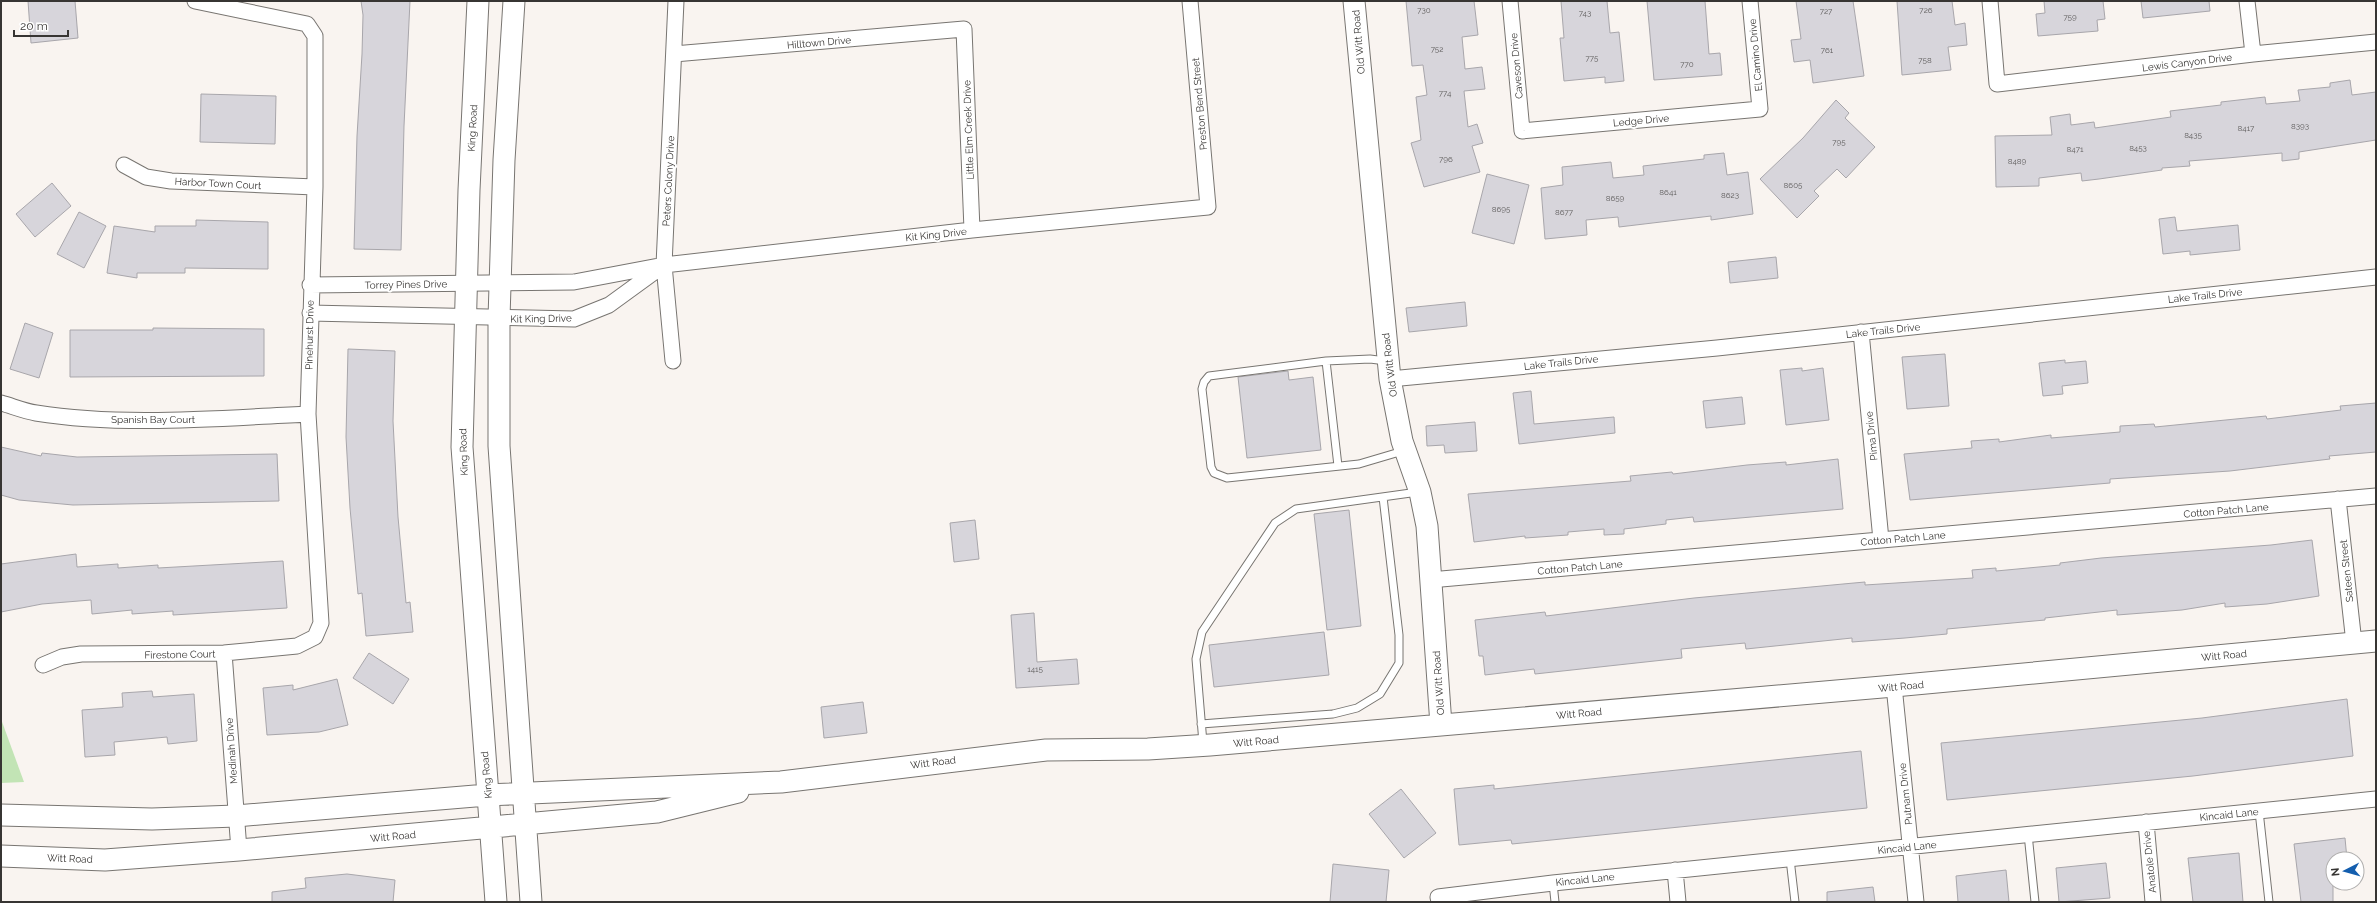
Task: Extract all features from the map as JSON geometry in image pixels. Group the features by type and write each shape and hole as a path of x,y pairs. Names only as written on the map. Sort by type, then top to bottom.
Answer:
{"street":[{"name":"Pinehurst Drive","path":"195,1 307,24 313,31 316,41 308,414 321,609 321,623 315,637"},
{"name":"King Road","path":"478,1 466,284 462,447 496,902"},
{"path":"514,1 504,160 499,318 499,446 524,824 531,902"},
{"name":"Peters Colony Drive","path":"673,361 664,265 676,1"},
{"name":"Preston Bend Street","path":"1190,1 1208,207"},
{"name":"Old Witt Road","path":"1354,1 1389,370 1396,417 1405,450 1420,492 1427,526 1441,725"},
{"name":"Caveson Drive","path":"1510,1 1522,131"},
{"name":"El Camino Drive","path":"1750,1 1760,109"},
{"name":"Lewis Canyon Drive","path":"1990,1 1997,84 2253,54 2376,42"},
{"path":"2247,1 2253,54"},
{"name":"Hilltown Drive","path":"674,54 964,29"},
{"name":"Little Elm Creek Drive","path":"964,29 972,230"},
{"name":"Ledge Drive","path":"1522,131 1760,109"},
{"name":"Harbor Town Court","path":"124,165 146,177 171,181 314,187"},
{"name":"Kit King Drive","path":"501,284 574,282 664,265 972,230 1208,207"},
{"name":"Kit King Drive","path":"499,318 574,319 609,305 664,265"},
{"name":"Lake Trails Drive","path":"1389,370 1861,332 2376,278"},
{"name":"Torrey Pines Drive","path":"310,285 501,284"},
{"path":"310,313 499,318"},
{"name":"Pima Drive","path":"1861,332 1881,540"},
{"name":"Spanish Bay Court","path":"1,402 35,413 90,419 198,419 308,414"},
{"name":"Cotton Patch Lane","path":"1430,580 2376,496"},
{"name":"Sateen Street","path":"2338,499 2354,643"},
{"name":"Firestone Court","path":"43,665 62,657 81,654 224,653 297,646 315,637"},
{"name":"Witt Road","path":"1,815 152,819 236,816 487,795 781,782 1046,750 1148,749 1203,745 1894,686 2376,641"},
{"name":"Medinah Drive","path":"224,653 239,850"},
{"name":"Putnam Drive","path":"1894,686 1916,902"},
{"name":"Witt Road","path":"1,856 105,860 239,850 656,812 781,782"},
{"name":"Kincaid Lane","path":"1438,900 1553,883 2376,799"},
{"name":"Anatole Drive","path":"2146,822 2153,902"},
{"path":"1675,870 1678,902"}],"lane":[{"path":"1389,370 1370,359 1326,361 1209,376 1204,382 1202,389 1211,467 1214,473 1227,478 1359,464 1405,450"},
{"path":"1326,361 1338,466"},
{"path":"1203,745 1196,659 1202,632 1275,523 1296,509 1420,492"},
{"path":"1201,724 1333,714 1357,708 1380,694 1398,663 1399,635 1383,497"},
{"path":"2259,811 2269,902"},
{"path":"2028,834 2035,902"},
{"path":"1790,858 1795,902"},
{"path":"1553,883 1555,902"}],"green space":[{"path":"1,719 24,782 1,783"}],"building":[{"path":"28,1 75,1 78,38 31,43"},
{"path":"361,1 410,1 404,126 401,250 354,249 357,136 362,54 363,15"},
{"path":"1406,1 1474,1 1478,35 1462,37 1465,69 1482,67 1485,89 1464,91 1468,127 1477,124 1483,143 1472,146 1480,172 1424,187 1411,143 1421,140 1416,97 1427,95 1423,65 1412,66"},
{"path":"1561,1 1607,1 1610,33 1619,32 1624,81 1605,83 1605,77 1564,81 1560,38 1564,38"},
{"path":"1647,1 1705,1 1709,54 1720,53 1722,75 1654,80"},
{"path":"1796,1 1853,1 1864,76 1813,83 1810,60 1794,62 1791,40 1801,39"},
{"path":"1897,1 1952,1 1955,25 1965,23 1967,45 1948,47 1951,70 1902,75"},
{"path":"2044,1 2103,1 2105,19 2097,20 2098,31 2038,36 2036,14 2045,13"},
{"path":"2141,1 2209,1 2210,11 2143,18"},
{"path":"2350,80 2352,95 2376,92 2376,140 2299,152 2299,159 2282,161 2282,153 2189,161 2190,166 2162,168 2162,170 2099,179 2082,181 2081,173 2039,178 2039,186 1996,187 1995,136 2052,135 2050,117 2070,114 2071,125 2094,122 2095,128 2171,117 2170,111 2221,105 2221,102 2265,97 2266,104 2300,101 2298,90 2330,87 2330,83"},
{"path":"201,94 276,96 275,144 200,142"},
{"path":"1836,100 1849,113 1845,118 1875,147 1846,178 1837,169 1814,191 1819,196 1797,218 1760,179 1803,138"},
{"path":"1724,153 1727,175 1748,172 1753,214 1711,220 1711,216 1619,227 1618,217 1586,220 1587,235 1545,239 1541,188 1563,185 1562,167 1611,162 1613,178 1644,175 1643,166 1704,159 1704,155"},
{"path":"1487,174 1529,185 1514,244 1472,233"},
{"path":"52,183 71,206 35,237 16,214"},
{"path":"79,212 106,226 84,268 57,254"},
{"path":"2175,217 2177,231 2238,225 2240,250 2190,255 2190,251 2163,254 2159,219"},
{"path":"196,220 268,222 268,269 185,268 185,273 137,273 137,278 107,273 114,226 155,232 155,226 196,226"},
{"path":"1776,257 1778,278 1730,283 1728,262"},
{"path":"1465,302 1467,326 1409,332 1406,308"},
{"path":"25,323 53,333 39,378 10,369"},
{"path":"153,328 264,329 264,376 70,377 70,330 153,330"},
{"path":"348,349 395,351 393,421 398,517 406,603 410,602 413,632 366,636 362,593 358,594 350,508 346,437"},
{"path":"1945,354 1949,406 1907,409 1902,357"},
{"path":"2065,360 2065,363 2086,361 2088,383 2062,386 2063,394 2043,396 2039,363"},
{"path":"1802,368 1802,371 1823,368 1829,420 1786,425 1780,370"},
{"path":"1288,371 1289,380 1313,377 1321,450 1247,458 1238,377"},
{"path":"1531,391 1534,424 1614,417 1615,433 1519,444 1513,393"},
{"path":"1742,397 1745,424 1706,428 1703,401"},
{"path":"2376,403 2376,452 2329,456 2330,459 2230,471 2110,479 2110,483 1910,500 1904,454 1972,448 1971,441 1999,439 1999,442 2051,435 2051,438 2120,432 2120,426 2154,424 2155,427 2266,416 2267,419 2341,410 2340,406"},
{"path":"1475,422 1477,451 1445,453 1444,445 1427,446 1426,426"},
{"path":"1,447 41,456 42,453 77,457 277,454 279,501 73,505 19,500 1,495"},
{"path":"1838,459 1843,509 1694,522 1693,517 1666,520 1666,524 1624,529 1624,534 1604,535 1604,529 1568,532 1568,535 1525,538 1525,536 1474,542 1468,494 1631,481 1630,476 1672,472 1673,474 1747,465 1786,462 1786,465"},
{"path":"1349,510 1361,626 1327,630 1314,514"},
{"path":"975,520 979,559 954,562 950,523"},
{"path":"2312,540 2319,596 2267,604 2225,607 2225,603 2182,610 2117,615 2117,610 2045,618 2045,620 1947,629 1947,634 1905,638 1852,642 1852,638 1746,649 1745,643 1681,649 1682,658 1535,674 1534,669 1485,675 1483,656 1479,656 1475,620 1545,612 1546,616 1694,598 1865,582 1865,585 1973,578 1972,570 1996,568 1996,571 2060,565 2060,563 2101,558 2271,545"},
{"path":"76,554 77,567 118,564 118,568 158,565 158,568 283,561 287,608 173,615 173,611 132,614 132,610 92,614 91,600 42,604 1,612 1,564"},
{"path":"1034,613 1037,662 1077,659 1079,684 1016,688 1011,615"},
{"path":"1324,632 1329,675 1214,687 1209,645"},
{"path":"369,653 409,679 393,704 353,678"},
{"path":"337,679 348,725 319,732 267,735 263,688 293,685 293,690"},
{"path":"152,691 153,697 194,694 197,741 168,744 167,737 114,742 115,755 85,757 82,710 123,707 122,693"},
{"path":"2347,699 2353,756 2193,776 1947,800 1941,743 2202,718"},
{"path":"863,702 867,733 824,738 821,707"},
{"path":"1861,751 1867,808 1512,844 1511,840 1459,845 1454,789 1494,785 1494,789"},
{"path":"1401,789 1436,833 1404,858 1369,814"},
{"path":"2345,838 2346,851 2325,851 2325,891 2333,891 2333,902 2301,902 2294,844"},
{"path":"2239,853 2243,902 2193,902 2188,858"},
{"path":"2106,863 2110,898 2059,902 2056,868"},
{"path":"1333,864 1389,870 1386,902 1330,902"},
{"path":"2006,870 2009,902 1958,902 1956,876"},
{"path":"347,874 395,880 393,902 272,902 272,892 306,888 305,878"},
{"path":"1873,887 1875,902 1827,902 1827,892"}]}
